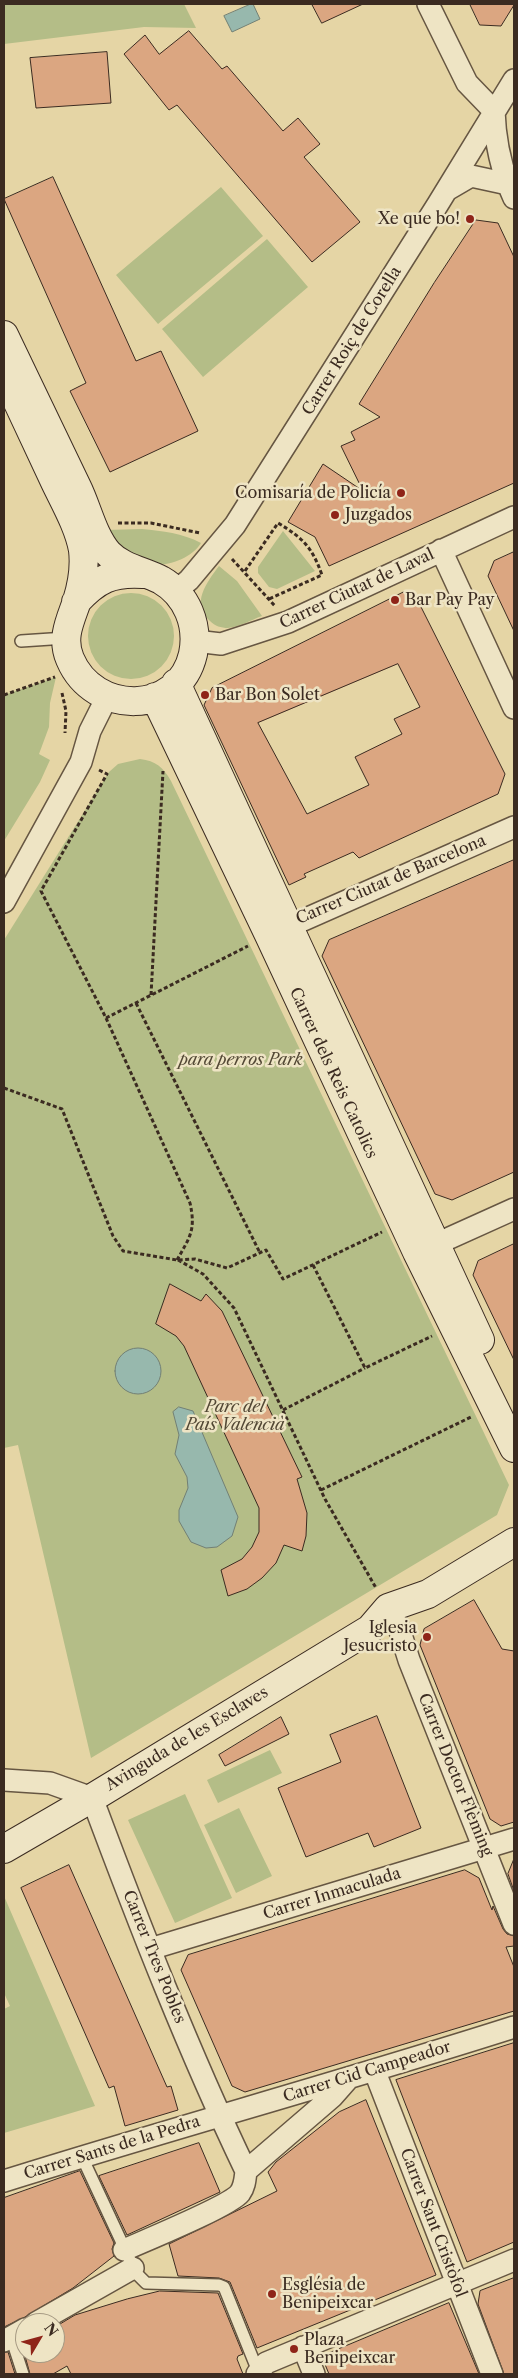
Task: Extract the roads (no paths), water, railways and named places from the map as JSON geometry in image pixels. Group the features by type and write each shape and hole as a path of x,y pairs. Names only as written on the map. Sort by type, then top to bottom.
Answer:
{"street":[{"path":"428,4 467,83 494,111 495,139 511,191"},
{"name":"Carrer Roiç de Corella","path":"176,591 219,546 250,502 447,190 514,80"},
{"path":"447,190 471,176 511,191"},
{"path":"4,335 108,553 119,562 143,574 161,580 176,591 187,606 194,623 195,641 192,657 186,671 165,690 136,702 121,701 107,697 90,688 78,674 56,639 76,602 84,565 82,549 78,535 4,373"},
{"name":"Carrer Ciutat de Laval","path":"195,641 221,644 288,622 514,517"},
{"path":"441,550 514,708"},
{"path":"76,602 89,588 105,578 124,573 143,574"},
{"name":"Carrer dels Reis Catolics","path":"165,690 171,734 279,930 403,1222 426,1248 453,1326 503,1410"},
{"name":"Carrer dels Reis Catolics","path":"165,690 503,1410 514,1448"},
{"path":"4,902 80,762 90,731 107,697"},
{"name":"Carrer Ciutat de Barcelona","path":"279,930 514,827"},
{"path":"426,1248 514,1209"},
{"name":"Avinguda de les Esclaves","path":"4,1849 92,1798 514,1542"},
{"name":"Carrer Doctor Flèming","path":"405,1607 409,1660 514,1924"},
{"path":"4,1780 50,1783 92,1798"},
{"name":"Carrer Tres Pobles","path":"92,1798 150,1949 219,2115 246,2171"},
{"name":"Carrer Inmaculada","path":"150,1949 514,1839"},
{"name":"Carrer Cid Campeador","path":"219,2115 375,2072 514,2027"},
{"name":"Carrer Sant Cristòfol","path":"375,2072 492,2374"},
{"path":"50,2313 128,2259 239,2195 244,2185 246,2171 332,2097 347,2080"},
{"name":"Carrer Sants de la Pedra","path":"4,2181 219,2115"},
{"path":"258,2374 266,2363 514,2260"},
{"path":"303,2347 314,2374"}],"lane":[{"path":"21,642 56,639"},
{"path":"82,2157 128,2259 146,2283 219,2285 224,2287 258,2374"},
{"path":"13,2336 23,2374"}],"water":[{"path":"253,4 260,19 232,32 224,16"},
{"path":"133,1348 143,1348 157,1358 161,1371 157,1384 151,1390 143,1394 133,1394 119,1384 115,1376 115,1366 125,1352"},
{"path":"179,1407 193,1411 238,1517 232,1536 217,1547 206,1548 191,1542 179,1521 179,1510 188,1488 187,1477 175,1454 179,1435 173,1412"}],"place":[{"name":"Xe que bo!","path":"470,219"},
{"name":"Comisaría de Policía","path":"401,493"},
{"name":"Juzgados","path":"335,515"},
{"name":"Bar Pay Pay","path":"395,600"},
{"name":"Bar Bon Solet","path":"205,695"},
{"name":"Iglesia Jesucristo","path":"427,1637"},
{"name":"Església de Benipeixcar","path":"272,2294"},
{"name":"Plaza Benipeixcar","path":"294,2349"}],"park label":[{"name":"para perros Park","path":"241,1060"},
{"name":"Parc del País Valencià","path":"235,1416"}]}
